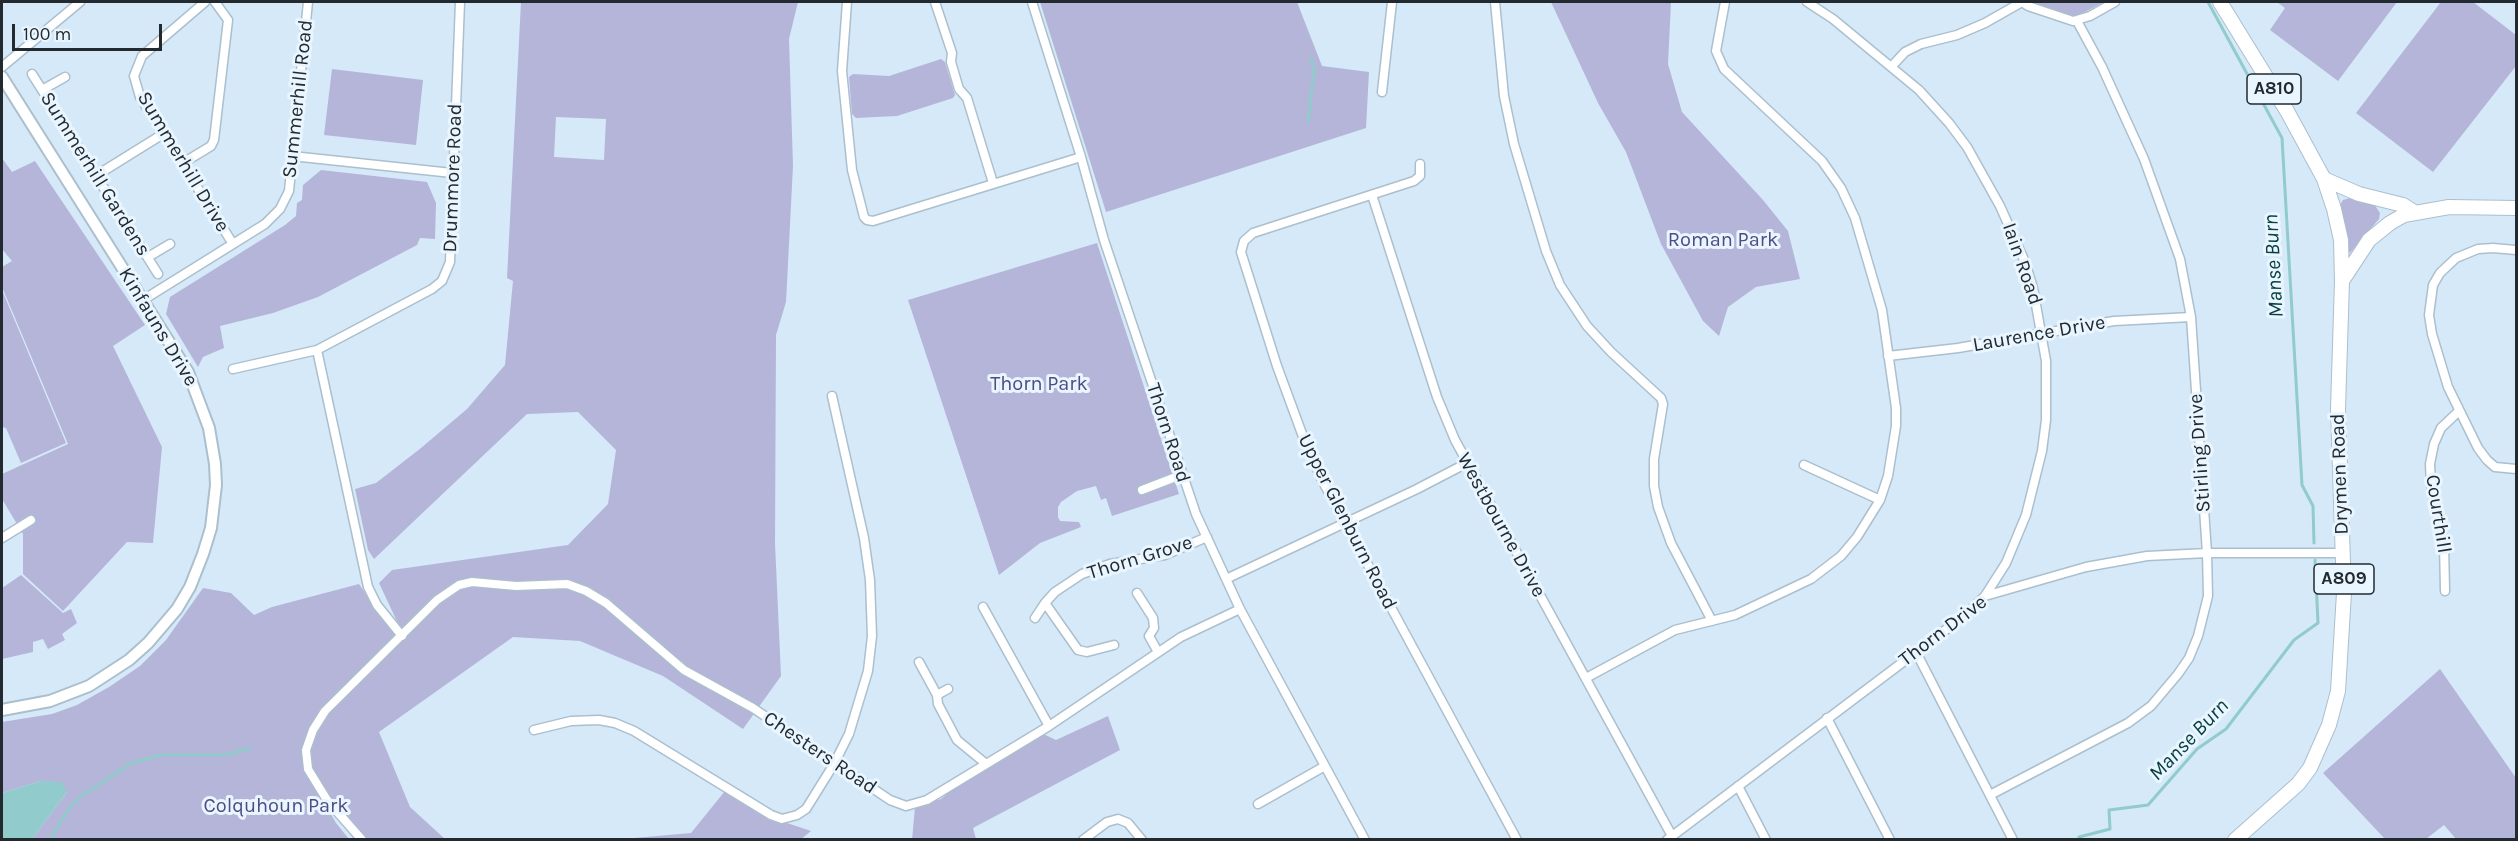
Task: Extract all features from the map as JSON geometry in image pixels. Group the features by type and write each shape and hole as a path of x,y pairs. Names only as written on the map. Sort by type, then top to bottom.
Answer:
{"main road":[{"name":"A810","path":"2220,2 2297,128 2324,179 2334,209 2340,240 2342,281"},
{"path":"2324,179 2359,194 2403,205 2414,212"},
{"path":"2342,281 2369,240 2390,223 2414,212 2474,206 2517,208"},
{"name":"Drymen Road","path":"2235,840 2298,784 2310,768 2330,725 2338,691 2344,593 2338,409 2342,281"}],"street":[{"path":"2,68 80,2"},
{"name":"Summerhill Drive","path":"205,2 142,56 134,76 140,97 233,244"},
{"path":"183,164 211,146 214,140 228,20 215,2"},
{"name":"Summerhill Road","path":"143,300 265,224 280,209 289,191 308,2"},
{"name":"Drummore Road","path":"233,369 317,350 432,289 442,281 450,262 460,2"},
{"path":"847,2 842,71 852,170 864,217 873,221 1081,157"},
{"path":"935,2 952,53 951,62 959,89 967,98 993,183"},
{"name":"Thorn Road","path":"1032,2 1081,157 1099,225 1181,475 1240,609 1365,840"},
{"path":"1382,92 1392,2"},
{"path":"1495,2 1500,69 1512,135 1552,267 1572,305 1587,326 1611,352 1661,398 1663,404 1654,459 1654,486 1658,507 1671,543 1712,621"},
{"path":"1586,678 1669,633 1735,615 1811,579 1841,556 1862,530 1880,500 1888,476 1896,426 1888,356 1878,296 1855,218 1841,188 1810,149 1732,78 1720,62 1716,45 1725,2"},
{"name":"Iain Road","path":"1807,2 1892,66 1943,115 1983,173 2025,262 2043,334 2046,361 2046,420 2038,470 2026,515 2014,548 1985,597"},
{"path":"1892,66 1905,52 1921,44 1957,35 1985,23 2022,2 2077,21 2115,2"},
{"name":"Stirling Drive","path":"1990,795 2128,723 2163,694 2184,666 2198,636 2208,596 2191,317 2180,259 2160,197 2103,67 2077,21"},
{"name":"Summerhill Gardens","path":"32,74 158,274"},
{"name":"Kinfauns Drive","path":"2,77 188,372 209,428 216,485 211,528 190,587 177,609 129,660 89,686 69,694 50,701 2,710"},
{"path":"42,90 65,77"},
{"path":"97,175 163,134"},
{"path":"292,156 452,173"},
{"name":"Upper Glenburn Road","path":"1420,164 1421,172 1418,179 1253,233 1244,241 1241,252 1277,366 1305,442 1344,523 1517,840"},
{"name":"Westbourne Drive","path":"1372,195 1437,396 1467,463 1586,678 1670,838"},
{"path":"147,257 170,244"},
{"path":"2517,250 2493,248 2467,253 2448,265 2433,285 2429,315 2432,334 2448,387 2459,411 2487,460 2495,467 2517,469"},
{"name":"Laurence Drive","path":"1888,356 1958,348 2114,321 2191,317"},
{"path":"317,350 368,587 377,605 402,636"},
{"path":"534,730 571,722 599,720 615,723 634,731 762,810 782,819 797,815 806,809 834,764 849,734 868,671 872,614 864,538 832,396"},
{"name":"Courthill","path":"2445,591 2444,543 2431,485 2430,464 2434,444 2441,428 2459,411"},
{"path":"1226,579 1467,463"},
{"path":"1804,465 1880,500"},
{"path":"1142,490 1181,475"},
{"path":"2,538 31,520"},
{"name":"Thorn Grove","path":"1035,618 1055,592 1082,574 1110,564 1166,555 1207,537"},
{"name":"Thorn Drive","path":"1670,838 1985,597 2055,575 2112,561 2147,556 2207,552 2343,553"},
{"name":"Chesters Road","path":"362,840 320,791 308,769 306,750 313,730 326,711 441,596 459,585 472,582 516,586 567,584 586,591 606,603 684,670 753,708 890,800 906,806 927,800 1049,726 1181,637 1240,609"},
{"path":"1137,593 1153,618 1154,628 1145,637 1158,652"},
{"path":"1046,603 1078,650 1087,652 1114,645"},
{"path":"983,607 1049,726"},
{"path":"1916,652 2013,840"},
{"path":"919,662 957,740 985,763"},
{"path":"937,695 948,688"},
{"path":"1827,718 1890,840"},
{"path":"1258,804 1325,766"},
{"path":"1738,786 1766,840"},
{"path":"1083,840 1107,822 1118,819 1128,823 1142,840"}],"green space":[{"name":"Colquhoun Park","path":"521,2 798,2 789,39 793,166 786,302 776,335 775,543 781,676 743,729 663,676 580,641 513,637 379,732 410,807 445,839 363,839 307,773 336,823 349,839 32,839 67,792 41,781 2,793 2,722 52,714 77,705 109,687 140,666 166,640 203,588 231,593 254,615 272,607 359,584 394,633 402,632 379,583 392,570 568,545 608,504 616,450 578,412 527,414 374,559 368,550 355,489 376,483 421,448 467,409 505,365 513,281 507,278","holes":["556,117 606,119 604,160 554,157"]},
{"path":"1040,2 1297,2 1322,66 1369,72 1366,128 1106,212"},
{"name":"Roman Park","path":"1551,2 1671,2 1668,64 1682,112 1763,200 1788,231 1800,279 1756,287 1728,307 1719,336 1703,321 1661,244 1626,152 1598,103"},
{"path":"2028,2 2104,2 2075,17"},
{"path":"2277,2 2397,2 2338,81 2270,30 2285,8"},
{"path":"2441,2 2473,2 2516,35 2516,66 2433,172 2356,113"},
{"path":"941,59 945,62 955,95 953,98 897,116 856,118 852,114 849,77 853,74 889,76"},
{"path":"332,69 423,80 416,145 324,135"},
{"path":"2,158 12,172 35,161 145,325 113,346 162,447 153,543 127,542 63,611 23,574 23,534 2,499 2,474 68,444 2,287 2,267 12,261 2,249"},
{"path":"321,170 427,182 436,203 435,239 420,238 417,245 318,297 273,313 220,326 224,348 203,357 198,367 166,314 170,297 296,216 297,203 302,200 303,185"},
{"path":"2350,198 2374,204 2380,213 2379,219 2350,253 2340,205 2343,200"},
{"name":"Thorn Park","path":"1097,243 1179,494 1112,516 1106,498 1101,500 1096,486 1077,491 1061,502 1058,507 1058,517 1060,521 1079,522 1081,527 1040,543 999,575 908,300"},
{"path":"2,290 66,443 21,463 6,428 2,427"},
{"path":"21,575 63,613 71,609 77,623 62,634 65,640 48,649 43,639 33,642 33,652 2,659 2,588"},
{"path":"2440,669 2516,778 2516,839 2456,839 2444,825 2426,839 2385,839 2323,773"},
{"path":"1108,716 1120,750 973,828 976,839 912,840 915,807 941,799 974,771 1039,732 1056,740"},
{"path":"725,791 778,820 811,831 800,840 612,840 691,833"}],"shaded area":[{"path":"41,781 62,782 67,792 32,839 2,839 2,793"}],"waterway":[{"name":"Manse Burn","path":"2208,2 2282,138 2302,485 2313,506 2314,543"},
{"path":"1308,122 1314,70 1311,58"},
{"name":"Manse Burn","path":"2079,840 2079,837 2110,829 2109,810 2148,805 2197,749 2226,729 2294,640 2318,623 2315,560"},
{"path":"50,840 68,810 82,795 132,763 160,755 226,755 250,748"}]}
